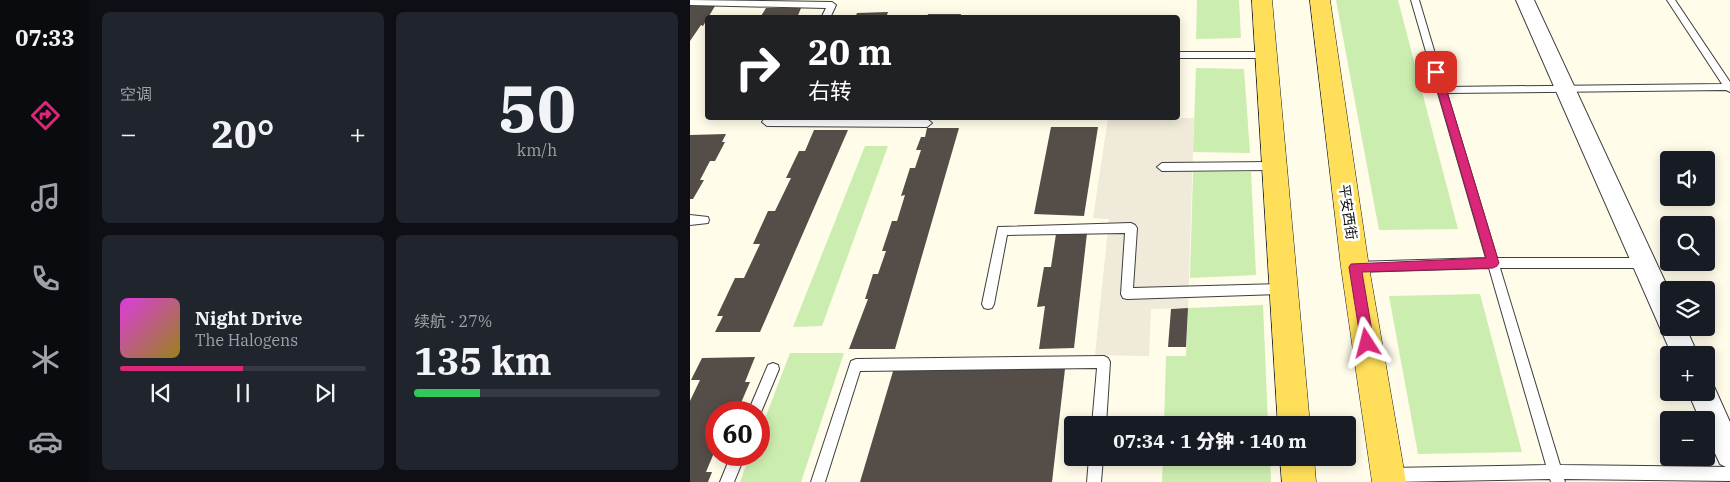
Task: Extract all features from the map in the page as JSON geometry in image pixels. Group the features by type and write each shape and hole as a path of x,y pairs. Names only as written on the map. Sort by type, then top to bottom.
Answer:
{"main road":[{"path":"1262,0 1282,289 1293,416"},
{"name":"平安西街","path":"1320,0 1355,267 1389,479"},
{"path":"1298,466 1299,482"}],"street":[{"path":"1525,0 1660,298"},
{"path":"1706,401 1730,454"}],"lane":[{"path":"1415,0 1557,477"},
{"path":"1671,0 1729,88"},
{"path":"690,2 832,5 827,15"},
{"path":"1180,55 1265,55"},
{"path":"1442,90 1729,88"},
{"path":"768,120 767,122 927,123"},
{"path":"1162,167 1273,166"},
{"path":"690,220 704,220"},
{"path":"988,304 1002,230 1131,228 1127,294 1282,289"},
{"path":"1355,267 1493,263 1644,262"},
{"path":"818,482 856,365 1104,362 1100,416"},
{"path":"760,401 773,369"},
{"path":"727,482 734,466"},
{"path":"1094,482 1095,466"},
{"path":"1389,479 1730,474"}],"green space":[{"path":"1197,0 1239,0 1241,38 1196,39"},
{"path":"1336,0 1398,0 1458,229 1379,230"},
{"path":"1196,68 1244,69 1250,153 1193,152"},
{"path":"865,146 888,146 822,326 793,327"},
{"path":"1193,172 1251,172 1256,275 1190,278"},
{"path":"1480,294 1522,452 1418,454 1389,296"},
{"path":"1263,305 1268,416 1164,416 1166,356 1186,356 1188,308"},
{"path":"790,353 844,353 801,482 740,482 746,466 770,466 770,405"},
{"path":"1163,466 1270,466 1271,482 1162,482"}],"shaded area":[{"path":"1180,118 1194,118 1188,308 1151,309 1149,356 1095,355 1109,219 1093,218 1108,120 1180,120"}],"building":[{"path":"690,6 715,6 710,15 705,15 705,23 703,26 701,25 690,41"},
{"path":"766,8 801,8 798,15 762,15"},
{"path":"888,12 887,15 856,15 857,13"},
{"path":"928,14 961,14 961,15"},
{"path":"1051,127 1098,127 1084,216 1034,214"},
{"path":"927,128 959,128 895,349 849,349 868,299 865,299 873,274 878,274 886,251 882,251 892,221 897,221 905,195 901,196 910,168 915,168 921,150 916,150 921,137 925,137"},
{"path":"814,130 848,130 760,332 715,332 723,316 717,316 735,278 744,278 760,244 753,244 768,211 775,211 791,178 786,178 799,151 805,151"},
{"path":"726,134 722,142 725,142 715,161 710,161 700,180 704,180 693,199 690,199 690,135"},
{"path":"1087,233 1074,348 1039,349 1045,306 1037,307 1044,267 1051,267 1056,234"},
{"path":"1188,308 1186,347 1168,347 1171,309"},
{"path":"755,357 745,382 750,382 742,401 705,401 705,466 708,466 706,472 712,472 708,482 690,482 690,401 700,380 691,380 702,358"},
{"path":"894,368 1065,369 1052,482 860,482"}],"route":[{"path":"1367,343 1355,267 1493,263 1436,72"}]}
